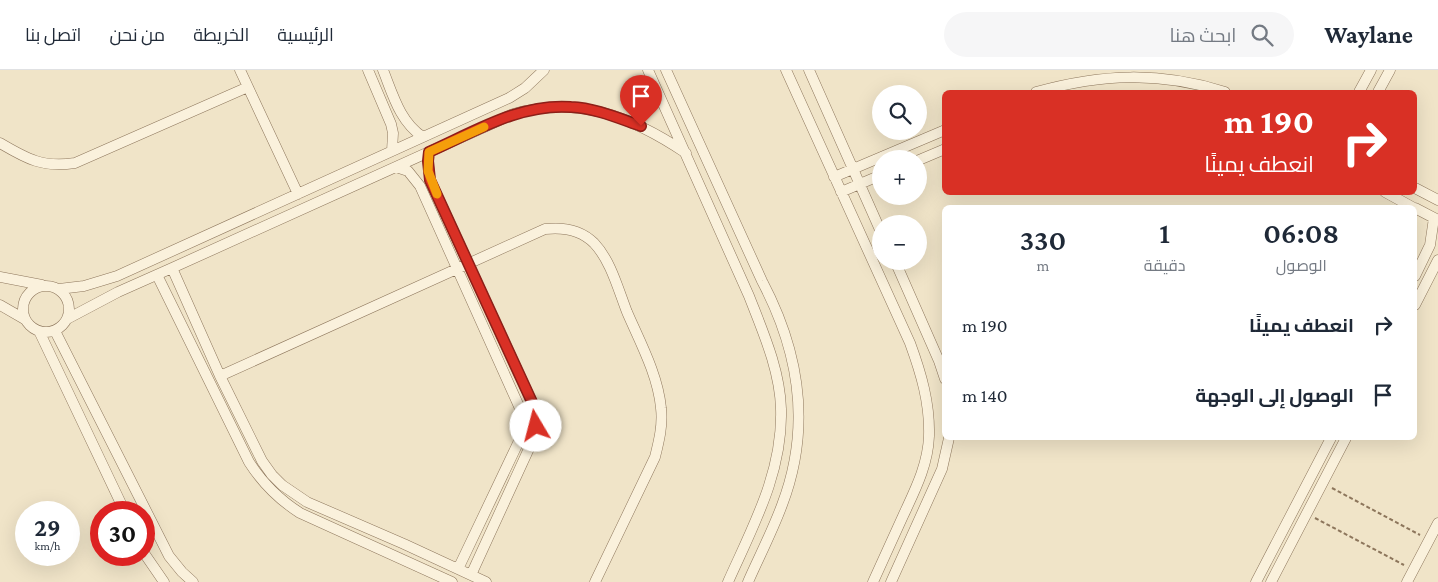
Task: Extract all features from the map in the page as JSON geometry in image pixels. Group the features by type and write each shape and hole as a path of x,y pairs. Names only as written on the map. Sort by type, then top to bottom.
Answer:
{"street":[{"path":"240,70 298,194"},
{"path":"368,70 391,124 392,151"},
{"path":"383,70 402,116 414,131 423,137"},
{"path":"0,276 59,289 84,286 117,276 509,98 525,88 544,70"},
{"path":"648,70 763,330 777,382 781,408 780,442 776,464 766,496 728,582"},
{"path":"666,70 762,282 774,304 786,336 796,378 798,430 796,456 782,505 748,582"},
{"path":"786,70 910,343 920,370 929,415 929,438 926,460 919,482 873,582"},
{"path":"809,70 874,215"},
{"path":"1360,90 1371,70"},
{"path":"1379,90 1390,70"},
{"path":"1044,90 1080,81 1127,76 1175,80 1217,90"},
{"path":"0,143 25,158 37,162 50,165 75,163 248,87"},
{"path":"67,319 157,274 513,114 532,108 572,107 616,117 641,126 686,153"},
{"path":"834,177 942,131"},
{"path":"927,157 942,150"},
{"path":"429,152 430,180 532,402 536,418 532,442 471,575"},
{"path":"396,167 408,172 417,180 520,405 523,421 519,441 458,569"},
{"path":"841,192 872,179"},
{"path":"1417,189 1438,200"},
{"path":"1391,195 1409,205"},
{"path":"1417,209 1436,219 1430,245 1417,272"},
{"path":"220,376 545,229 558,227 584,235 594,243 608,264 654,377 661,409 660,433 654,457 595,582"},
{"path":"1417,300 1438,260"},
{"path":"172,268 220,376 262,461 272,475 282,485 307,502 486,582"},
{"path":"898,270 942,370"},
{"path":"157,274 249,462 258,478 270,492 300,513 452,582"},
{"path":"43,286 32,290 25,298 23,310 26,320 33,329 44,332 55,331 67,319 70,308 69,302 59,289"},
{"path":"0,305 26,320"},
{"path":"39,331 120,501"},
{"path":"55,331 169,556 193,582"},
{"path":"891,582 942,469 949,440"},
{"path":"1256,582 1330,440"},
{"path":"1271,582 1345,440"},
{"path":"1407,582 1438,523"},
{"path":"153,566 164,582"}],"path":[{"path":"1322,483 1429,540"},
{"path":"1307,514 1414,570"}],"slow traffic":[{"path":"437,194 428,171 429,152 484,127"}],"route":[{"path":"536,426 532,402 430,180 428,171 429,152 513,114 532,108 552,106 591,110 641,126"}]}
